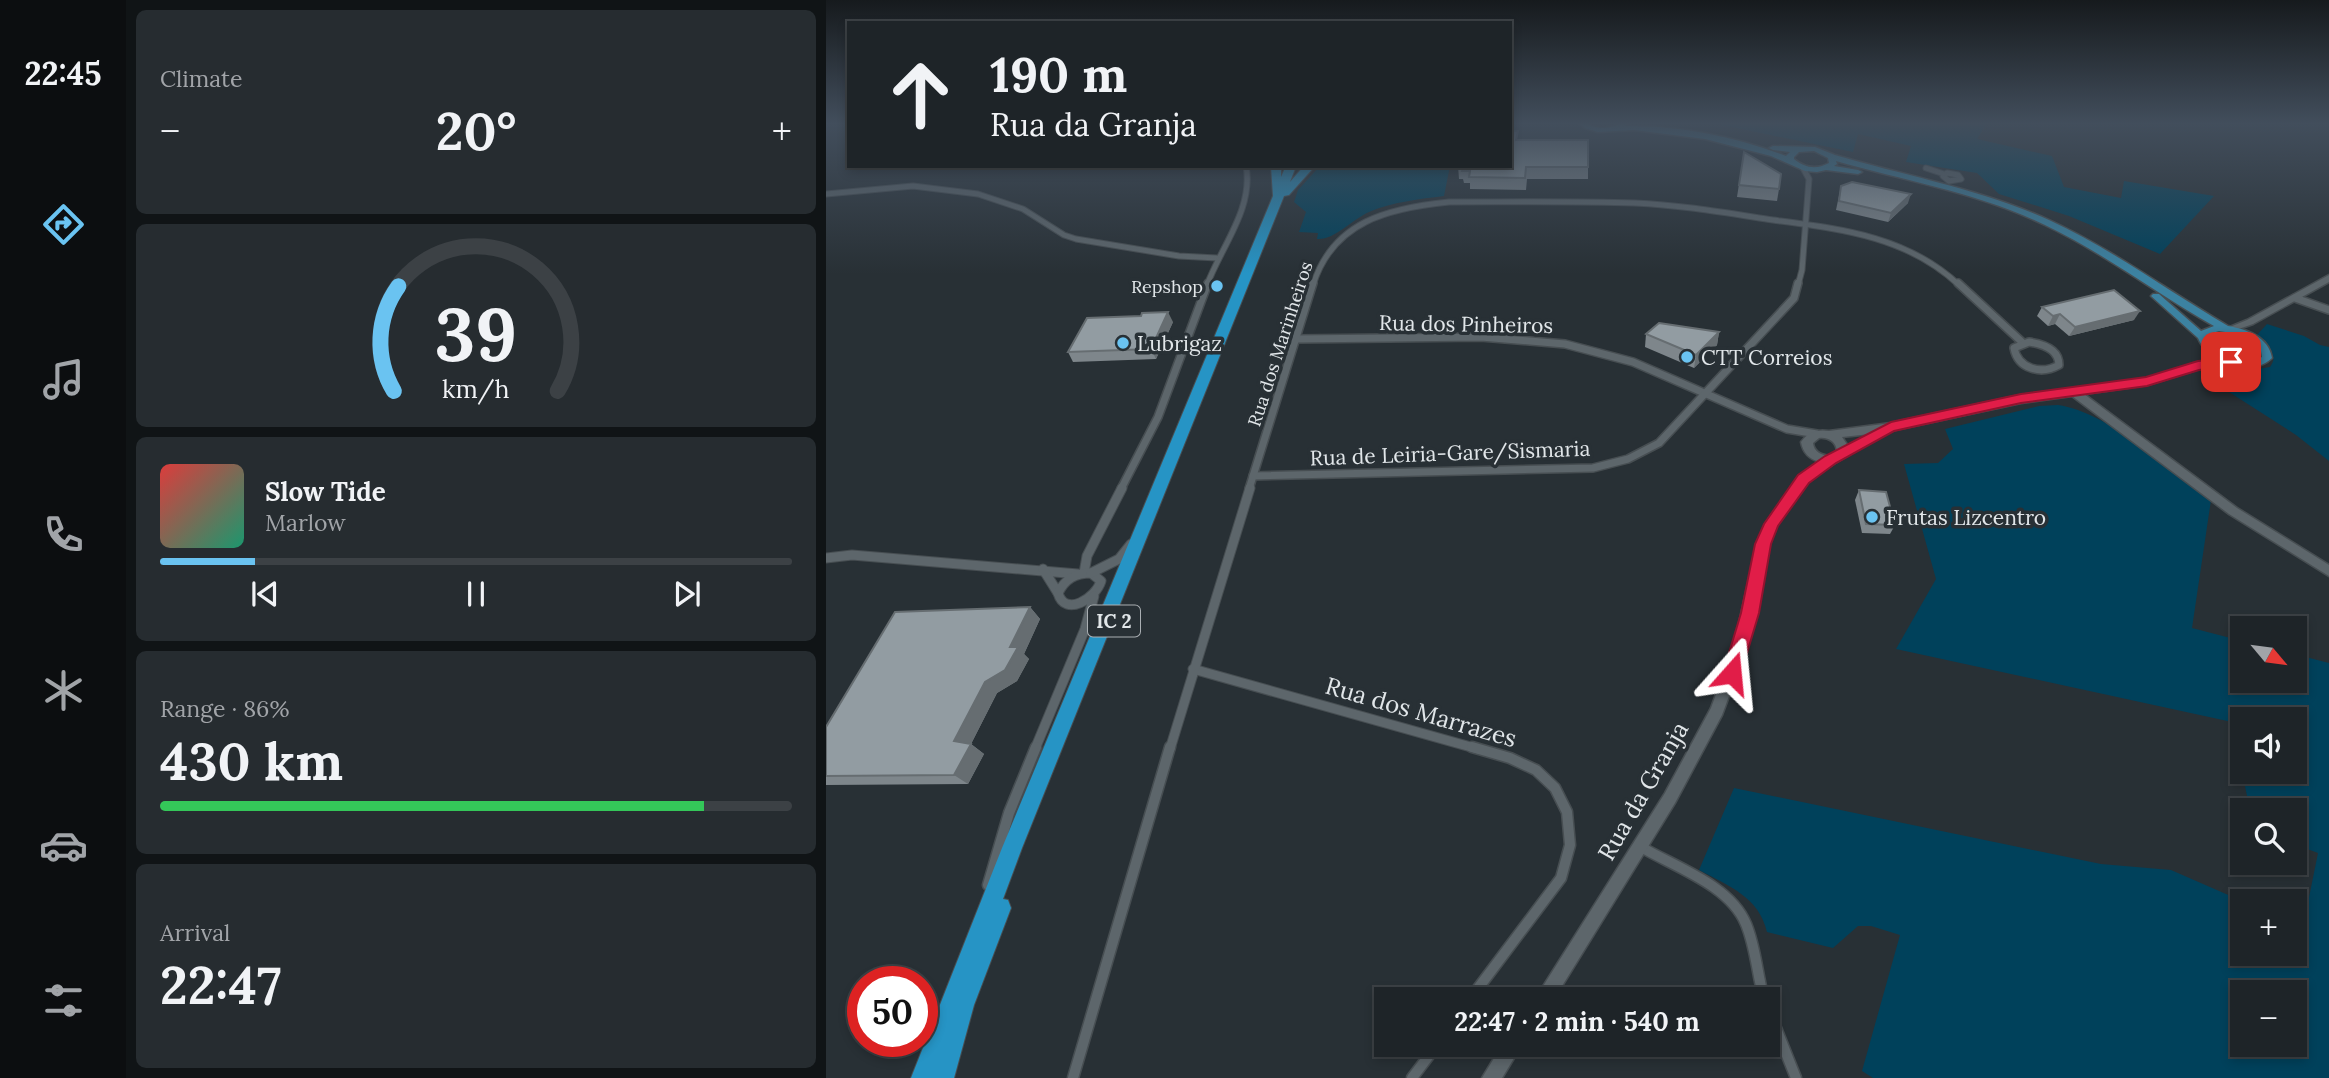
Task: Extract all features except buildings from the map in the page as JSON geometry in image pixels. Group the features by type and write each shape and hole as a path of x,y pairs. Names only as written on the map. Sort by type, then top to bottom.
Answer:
{"highway":[{"path":"1277,173 1280,198"},
{"name":"IC 2","path":"923,1078 968,959 1290,173"},
{"path":"1280,198 1303,173"},
{"name":"IC 2","path":"942,1078 962,1005 1280,198"}],"main road":[{"path":"1868,173 1944,191 2043,227 2099,257 2183,317 2213,353 2231,362 2246,365 2264,361 2266,350 2252,337 2227,329 2193,312 2100,249 1960,180"},
{"path":"1890,173 1940,184 2015,209"},
{"path":"1921,173 1944,175"},
{"path":"2202,337 2210,330 2227,329 2250,322 2329,278"},
{"path":"2250,322 2252,337"},
{"path":"2198,366 2213,353"},
{"path":"1891,427 1831,460 1822,459 1809,449 1809,439 1817,434 1829,435 1891,427 2073,391 2157,380 2198,366 2231,362"},
{"path":"2073,391 2215,499 2329,571"},
{"path":"1829,435 1839,440 1843,452"},
{"name":"Rua da Granja","path":"1804,479 1809,449"},
{"name":"Rua da Granja","path":"1552,987 1641,847 1717,710 1744,638 1763,544 1771,524 1804,479 1831,460"},
{"path":"1491,1078 1505,1057"}],"street":[{"path":"1084,573 1087,556 1158,417 1217,258 1245,204 1247,173"},
{"path":"1805,173 1809,179 1817,173"},
{"path":"1940,173 1949,181 1960,180"},
{"name":"Rua de Leiria-Gare/Sismaria","path":"1253,476 1593,468 1628,458 1659,443 1794,298 1802,270 1809,179"},
{"path":"826,194 913,186 978,194 1023,209 1063,235 1076,239 1179,256 1217,258"},
{"name":"Rua dos Marinheiros","path":"1253,476 1319,265 1326,253 1356,226 1405,208 1449,202 1636,203 1805,224 1870,236 1923,256 1953,277 2023,343"},
{"path":"2295,298 2329,310"},
{"name":"Rua dos Pinheiros","path":"1296,339 1482,337 1539,340 1614,356 1787,429 1817,434"},
{"path":"2023,343 2036,343 2050,348 2059,356 2059,365 2043,370 2020,362 2015,358 2014,348 2023,343"},
{"name":"Rua dos Pinheiros","path":"1787,429 1809,449"},
{"path":"1073,1078 1193,669 1253,476"},
{"path":"1058,593 1064,583 1119,559 1142,531"},
{"path":"826,558 852,555 1043,569 1084,573 1099,577 1101,581 1086,619 1086,629 1009,813 968,959"},
{"path":"1043,569 1062,603 1074,605 1094,596"},
{"path":"1074,605 1086,619"},
{"name":"Rua dos Marrazes","path":"1193,669 1510,758 1536,770 1555,788 1567,812 1570,845 1560,878 1479,987"},
{"path":"1641,847 1726,897 1745,919 1760,987"},
{"path":"1780,1038 1796,1078"},
{"path":"1412,1078 1428,1057"}],"shaded area":[{"path":"1313,173 1449,173 1444,196 1406,201 1378,209 1362,215 1330,236 1317,239 1318,233 1299,232 1306,212 1294,202 1298,190"},
{"path":"1977,173 2059,173 2064,187 2121,198 2124,181 2214,196 2160,254 2069,216 1999,194"},
{"path":"2267,324 2329,347 2329,461 2296,435 2204,376 2229,366 2252,370 2270,367 2273,354 2256,336"},
{"path":"2058,405 2097,418 2118,430 2211,500 2192,628 2230,638 2230,693 2307,693 2307,657 2329,663 2329,1078 1873,1078 1862,1071 1900,935 1871,926 1858,926 1833,948 1767,932 1763,920 1750,901 1732,887 1699,870 1734,788 2101,864 2171,870 2230,896 2230,966 2307,966 2307,907 2318,853 2307,849 2307,798 2247,798 2245,784 2307,784 2307,707 2230,707 2230,722 1896,649 1936,579 1904,464 1938,463 1953,449 1945,429 2039,406"}],"place":[{"name":"Repshop","path":"1217,286"},
{"name":"Lubrigaz","path":"1123,343"},
{"name":"CTT Correios","path":"1687,357"},
{"name":"Frutas Lizcentro","path":"1872,517"}],"route":[{"path":"1732,673 1750,613 1763,544 1771,524 1804,479 1841,456 1843,452 1891,427 2021,399 2147,382 2198,366 2231,362"}]}
